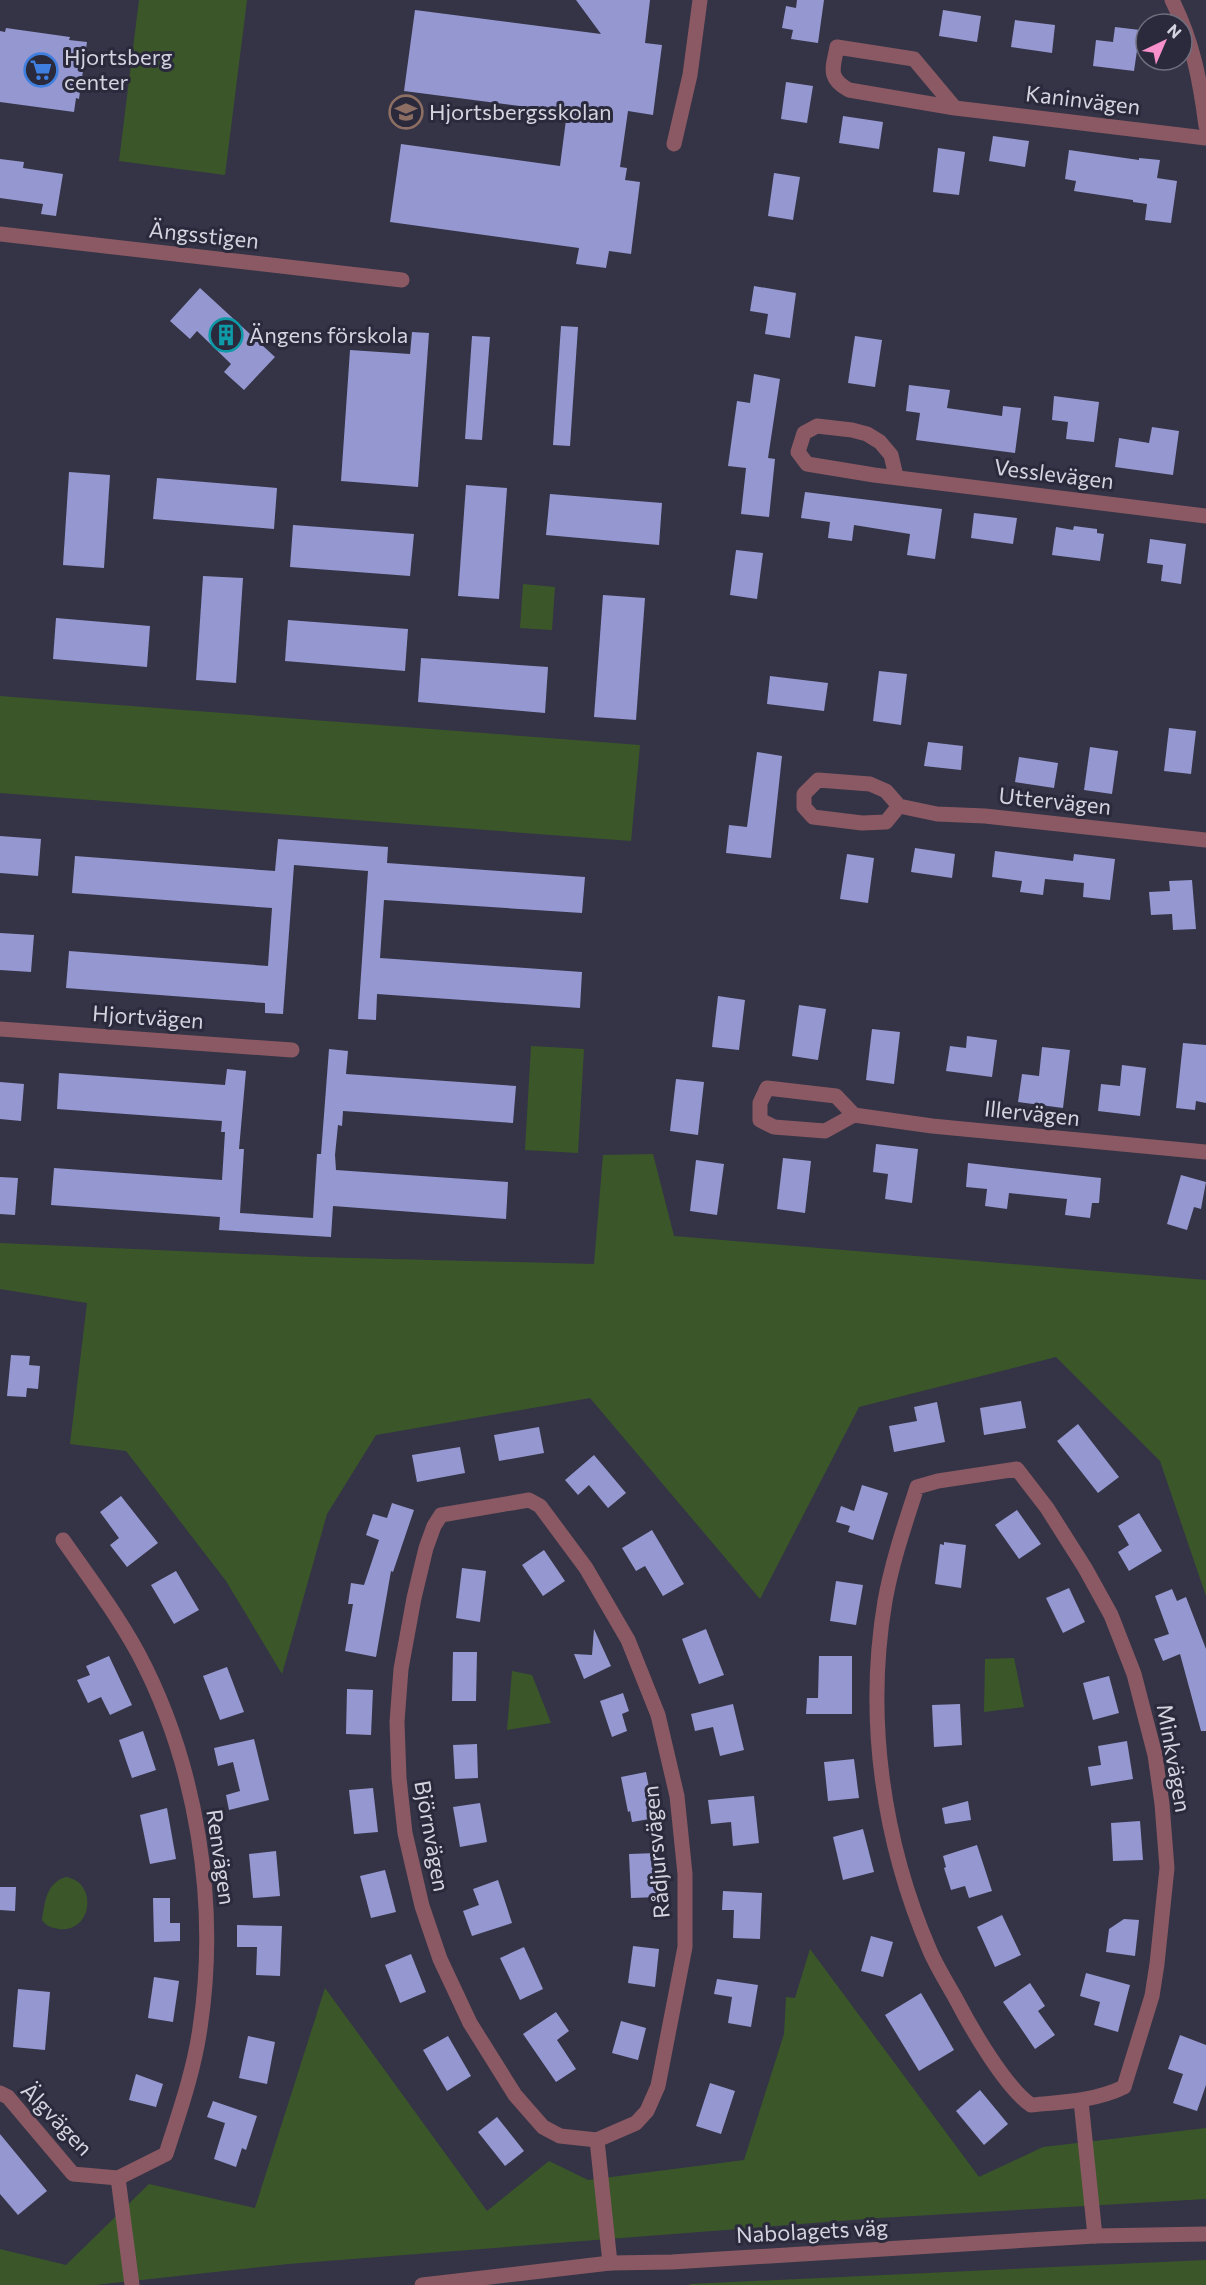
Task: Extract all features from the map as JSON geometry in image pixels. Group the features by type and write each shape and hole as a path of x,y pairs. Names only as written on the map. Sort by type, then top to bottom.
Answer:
{"street":[{"path":"674,144 690,75 700,0"},
{"path":"1172,0 1190,42 1196,64 1206,126"},
{"name":"Kaninvägen","path":"955,108 914,59 837,47 832,73 838,84 849,90 955,108 1206,138"},
{"name":"Ängsstigen","path":"0,234 402,280"},
{"name":"Vesslevägen","path":"896,476 891,454 880,442 867,434 817,426 804,433 798,452 807,464 874,475 1206,516"},
{"name":"Uttervägen","path":"899,806 886,822 813,818 804,807 804,794 818,780 870,784 886,791 899,806 937,814 985,816 1206,840"},
{"name":"Hjortvägen","path":"0,1029 292,1050"},
{"path":"768,1088 836,1096 854,1115 825,1131 774,1127 760,1120 760,1102 768,1088"},
{"name":"Illervägen","path":"854,1115 932,1126 1206,1152"},
{"name":"Minkvägen","path":"1017,1469 1047,1508 1086,1568 1111,1615 1134,1674 1155,1755 1162,1804 1167,1868 1158,1964 1152,1996 1125,2087 1081,2101 1031,2105 1018,2097 968,2021 931,1952 904,1880 883,1796 877,1734 879,1664 885,1600 900,1540 917,1487 1017,1469"},
{"name":"Rådjursvägen","path":"487,1507 528,1500 540,1506 586,1568 628,1640 658,1715 677,1796 685,1874 685,1947 658,2086 647,2111 636,2123 597,2140"},
{"name":"Björnvägen","path":"487,1507 441,1515 426,1548 401,1669 397,1722 399,1778 405,1833 422,1906 440,1959 470,2023 509,2086 543,2127 560,2136 597,2140"},
{"name":"Renvägen","path":"63,1540 118,1618 139,1655 162,1705 185,1773 199,1847 207,1914 201,2027 190,2078 166,2154 118,2178"},
{"name":"Älgvägen","path":"0,2093 8,2097 73,2174 118,2178"},
{"path":"1081,2101 1095,2236"},
{"path":"597,2140 610,2263"},
{"path":"118,2178 132,2285"},
{"name":"Nabolagets väg","path":"422,2285 610,2263 683,2261 1095,2236 1206,2234"}],"green space":[{"path":"139,0 247,0 225,175 119,161"},
{"path":"523,584 555,587 552,630 520,628"},
{"path":"0,696 640,745 631,841 0,793"},
{"path":"531,1046 584,1049 578,1153 525,1150"},
{"path":"653,1154 674,1236 1206,1280 1206,1596 1160,1461 1056,1357 859,1407 760,1599 590,1398 376,1435 327,1514 282,1674 226,1581 126,1451 70,1444 87,1303 0,1289 0,1243 313,1257 594,1264 603,1155"},
{"path":"1014,1658 1024,1707 984,1712 985,1659"},
{"path":"512,1671 532,1675 551,1723 507,1730"},
{"path":"66,1877 76,1881 83,1888 87,1897 87,1906 85,1916 79,1923 70,1928 59,1929 45,1924 42,1920 50,1888"},
{"path":"810,1949 979,2177 1043,2147 1206,2128 1206,2199 878,2218 288,2264 95,2285 0,2285 0,2249 66,2265 149,2184 255,2208 325,1988 487,2211 549,2161 588,2180 744,2160 784,2034 786,1997 795,1998"},
{"path":"1206,2260 1206,2285 690,2285 690,2284"}],"building":[{"path":"576,0 650,0 645,43 662,45 653,115 628,111 620,167 627,168 625,180 640,182 631,254 609,251 606,268 576,264 579,248 390,222 401,144 560,166 567,112 404,91 415,10 601,34"},
{"path":"797,0 824,0 818,43 791,39 793,30 782,28 786,6 796,8"},
{"path":"943,10 981,16 977,42 939,36"},
{"path":"1015,20 1055,25 1052,53 1011,47"},
{"path":"1115,27 1134,29 1134,71 1093,66 1096,40 1113,42"},
{"name":"Hjortsberg center","path":"6,28 70,37 69,40 87,42 79,99 76,98 74,112 0,102 0,31 5,32"},
{"path":"786,82 813,86 807,123 781,119"},
{"path":"843,116 883,122 879,149 839,143"},
{"path":"993,136 1029,141 1025,167 989,161"},
{"path":"938,148 965,152 959,195 933,192"},
{"path":"1069,150 1139,160 1139,158 1160,160 1157,178 1177,181 1171,223 1145,220 1147,204 1074,191 1076,181 1065,179"},
{"path":"0,159 24,162 23,168 63,174 56,216 41,214 43,204 0,198"},
{"path":"774,173 800,177 793,220 768,216"},
{"path":"754,286 796,293 790,338 765,334 768,314 750,311"},
{"name":"Ängens förskola","path":"200,288 275,357 244,390 224,372 231,364 197,331 190,339 170,321"},
{"path":"561,326 578,327 570,446 553,445"},
{"path":"412,332 429,333 418,487 341,481 350,350 410,354"},
{"path":"472,336 490,337 482,440 465,439"},
{"path":"855,336 882,340 875,387 848,383"},
{"path":"754,374 780,379 768,458 775,459 769,517 741,514 746,468 728,466 737,401 750,403"},
{"path":"909,385 950,390 947,408 1002,416 1003,406 1021,408 1015,453 916,440 920,413 906,411"},
{"path":"1054,396 1099,402 1094,442 1066,439 1068,422 1052,420"},
{"path":"1152,427 1179,431 1173,475 1115,467 1119,438 1149,443"},
{"path":"69,472 110,475 104,568 63,565"},
{"path":"157,478 277,488 274,529 153,519"},
{"path":"466,485 507,488 499,599 458,596"},
{"path":"805,492 942,509 935,559 907,555 910,534 854,525 852,541 828,538 830,522 801,518"},
{"path":"550,494 662,503 659,545 546,535"},
{"path":"974,513 1017,518 1013,544 971,538"},
{"path":"293,525 414,534 410,576 290,567"},
{"path":"1074,526 1097,529 1097,533 1104,534 1100,561 1052,555 1056,527 1073,530"},
{"path":"1150,539 1186,544 1181,584 1161,581 1163,565 1147,563"},
{"path":"736,550 763,553 757,599 730,595"},
{"path":"203,576 243,578 236,683 196,680"},
{"path":"603,595 645,598 636,720 594,717"},
{"path":"56,618 150,626 147,667 53,659"},
{"path":"288,620 408,629 405,671 285,661"},
{"path":"421,658 548,667 545,713 418,702"},
{"path":"879,671 907,674 901,725 873,721"},
{"path":"770,676 828,683 824,711 767,704"},
{"path":"1169,728 1196,731 1191,774 1164,771"},
{"path":"928,742 963,746 961,770 924,766"},
{"path":"1090,747 1118,751 1112,794 1084,790"},
{"path":"757,752 782,756 771,858 726,853 729,825 747,827"},
{"path":"1019,757 1058,763 1054,788 1015,782"},
{"path":"0,836 41,839 38,876 0,873"},
{"path":"278,839 388,847 387,863 585,877 582,913 384,900 380,958 582,972 580,1008 377,994 376,1020 358,1019 368,871 294,865 283,1014 265,1013 265,1003 66,988 69,951 268,966 272,908 72,893 75,856 275,871"},
{"path":"915,848 955,854 952,878 911,872"},
{"path":"995,851 1073,861 1074,854 1115,859 1110,900 1083,897 1084,883 1045,879 1043,895 1020,892 1022,881 992,877"},
{"path":"847,854 874,858 868,903 840,899"},
{"path":"1192,880 1196,929 1173,930 1172,914 1151,915 1149,892 1170,891 1169,881"},
{"path":"0,933 34,935 31,972 0,970"},
{"path":"718,996 745,1000 739,1050 712,1047"},
{"path":"799,1005 826,1009 818,1060 792,1056"},
{"path":"872,1029 900,1032 894,1084 866,1080"},
{"path":"967,1036 997,1040 992,1077 946,1071 950,1046 966,1048"},
{"path":"1183,1043 1206,1045 1206,1103 1196,1101 1195,1110 1176,1108"},
{"path":"1042,1047 1070,1050 1063,1108 1018,1102 1022,1074 1039,1076"},
{"path":"329,1049 348,1051 346,1074 516,1086 513,1123 343,1111 342,1126 338,1125 335,1155 336,1170 508,1182 506,1219 333,1206 331,1237 219,1230 220,1217 51,1205 54,1168 222,1180 225,1132 221,1132 222,1121 57,1109 59,1073 225,1085 227,1069 246,1071 239,1149 244,1149 240,1213 313,1218 317,1154 321,1154"},
{"path":"1122,1065 1146,1068 1140,1116 1098,1111 1101,1084 1120,1086"},
{"path":"676,1079 704,1082 698,1135 670,1131"},
{"path":"0,1082 24,1084 21,1121 0,1119"},
{"path":"876,1144 918,1149 912,1203 885,1199 888,1174 873,1172"},
{"path":"783,1158 811,1161 805,1213 777,1209"},
{"path":"696,1160 724,1164 717,1215 690,1211"},
{"path":"968,1163 1101,1178 1099,1203 1092,1203 1090,1218 1065,1215 1067,1199 1009,1193 1007,1209 985,1206 987,1189 966,1187"},
{"path":"1181,1175 1206,1182 1201,1209 1194,1207 1187,1230 1167,1224"},
{"path":"0,1177 18,1178 15,1215 0,1214"},
{"path":"11,1355 30,1356 29,1365 40,1366 38,1389 27,1388 26,1397 7,1396"},
{"path":"1021,1401 1026,1428 984,1435 980,1408"},
{"path":"937,1402 945,1442 894,1452 889,1426 917,1421 914,1407"},
{"path":"1078,1424 1119,1477 1098,1493 1057,1441"},
{"path":"539,1427 544,1453 499,1461 494,1435"},
{"path":"460,1447 465,1473 417,1482 412,1455"},
{"path":"594,1455 626,1493 608,1508 589,1485 578,1495 565,1480"},
{"path":"862,1485 888,1493 873,1540 848,1532 850,1526 836,1522 841,1506 854,1511"},
{"path":"121,1496 158,1543 127,1567 110,1545 119,1538 100,1512"},
{"path":"392,1503 414,1510 393,1572 391,1571 376,1657 345,1651 353,1604 348,1604 351,1583 364,1585 379,1540 366,1535 373,1514 387,1518"},
{"path":"1017,1510 1041,1544 1019,1559 995,1525"},
{"path":"1139,1513 1162,1551 1129,1571 1118,1552 1129,1545 1118,1526"},
{"path":"652,1530 684,1584 663,1596 645,1566 636,1571 622,1548"},
{"path":"944,1542 966,1545 961,1588 935,1584 940,1544 944,1545"},
{"path":"544,1550 565,1581 543,1596 522,1565"},
{"path":"462,1568 486,1571 480,1622 456,1618"},
{"path":"176,1571 199,1610 174,1624 151,1585"},
{"path":"836,1581 863,1585 856,1625 830,1621"},
{"path":"1069,1588 1085,1622 1063,1633 1046,1598"},
{"path":"1172,1589 1177,1601 1186,1597 1206,1649 1206,1731 1201,1731 1180,1654 1163,1661 1154,1639 1169,1634 1155,1596"},
{"path":"594,1629 611,1666 584,1679 574,1654 592,1655"},
{"path":"706,1629 724,1675 699,1684 682,1639"},
{"path":"453,1652 477,1652 476,1701 452,1701"},
{"path":"109,1656 132,1705 110,1715 101,1697 88,1703 77,1680 90,1675 86,1666"},
{"path":"819,1656 852,1656 852,1714 806,1714 807,1698 818,1698"},
{"path":"227,1667 244,1712 220,1720 203,1676"},
{"path":"1109,1676 1119,1713 1093,1720 1083,1683"},
{"path":"347,1689 373,1690 371,1735 346,1734"},
{"path":"623,1693 629,1711 622,1714 627,1731 612,1737 600,1701"},
{"path":"733,1704 744,1750 720,1756 713,1727 695,1731 691,1714"},
{"path":"960,1704 962,1745 934,1747 932,1705"},
{"path":"143,1731 156,1770 132,1778 119,1740"},
{"path":"254,1739 269,1800 229,1810 226,1795 240,1791 233,1762 218,1766 214,1748"},
{"path":"1127,1741 1133,1779 1091,1786 1088,1767 1101,1765 1098,1746"},
{"path":"477,1744 478,1778 455,1779 453,1745"},
{"path":"854,1759 859,1798 828,1801 824,1762"},
{"path":"646,1772 655,1818 632,1822 621,1777"},
{"path":"373,1788 378,1832 354,1834 349,1790"},
{"path":"754,1796 759,1843 733,1846 731,1822 711,1824 708,1800"},
{"path":"968,1801 971,1820 945,1824 942,1808"},
{"path":"480,1803 487,1842 460,1847 453,1807"},
{"path":"167,1808 176,1859 150,1864 140,1815"},
{"path":"1140,1821 1143,1860 1113,1861 1111,1823"},
{"path":"863,1829 874,1872 843,1880 833,1837"},
{"path":"977,1845 992,1891 969,1898 965,1886 951,1890 943,1856"},
{"path":"276,1851 280,1896 253,1898 249,1854"},
{"path":"657,1853 658,1897 631,1898 629,1854"},
{"path":"385,1870 396,1912 371,1918 360,1876"},
{"path":"498,1880 512,1923 472,1936 463,1911 479,1905 473,1889"},
{"path":"0,1887 16,1887 15,1911 0,1910"},
{"path":"723,1891 762,1893 760,1939 733,1938 734,1910 722,1910"},
{"path":"153,1898 170,1898 170,1923 180,1923 180,1941 154,1942"},
{"path":"1002,1915 1021,1955 995,1967 977,1927"},
{"path":"1124,1919 1139,1920 1135,1956 1106,1952 1109,1929"},
{"path":"237,1925 282,1926 280,1976 256,1975 257,1947 237,1947"},
{"path":"871,1936 893,1942 883,1977 861,1971"},
{"path":"633,1946 659,1949 655,1987 628,1983"},
{"path":"524,1947 543,1989 520,2000 500,1958"},
{"path":"411,1954 426,1992 400,2003 385,1965"},
{"path":"1086,1973 1130,1985 1118,2032 1094,2025 1100,2002 1080,1996"},
{"path":"154,1977 179,1981 173,2022 148,2018"},
{"path":"717,1979 758,1985 751,2027 728,2023 732,1997 714,1994"},
{"path":"1030,1983 1045,2006 1038,2011 1055,2035 1035,2049 1003,2002"},
{"path":"18,1989 50,1992 45,2050 13,2047"},
{"path":"921,1993 954,2050 919,2071 885,2015"},
{"path":"556,2012 569,2031 557,2040 576,2069 556,2082 523,2034"},
{"path":"621,2021 646,2028 638,2060 612,2053"},
{"path":"1180,2035 1206,2045 1206,2085 1197,2111 1173,2103 1183,2074 1168,2069"},
{"path":"248,2036 275,2042 267,2084 239,2078"},
{"path":"448,2036 471,2076 447,2091 423,2050"},
{"path":"136,2074 163,2084 156,2107 129,2100"},
{"path":"710,2083 735,2091 721,2134 696,2126"},
{"path":"980,2090 1008,2124 984,2145 956,2111"},
{"path":"213,2101 257,2116 246,2150 242,2148 236,2167 214,2159 225,2123 207,2117"},
{"path":"497,2117 524,2151 505,2166 478,2132"},
{"path":"0,2134 47,2191 18,2215 0,2194"}],"place":[{"name":"Hjortsberg center","path":"41,70"},
{"name":"Hjortsbergsskolan","path":"406,112"},
{"name":"Ängens förskola","path":"226,335"}]}
